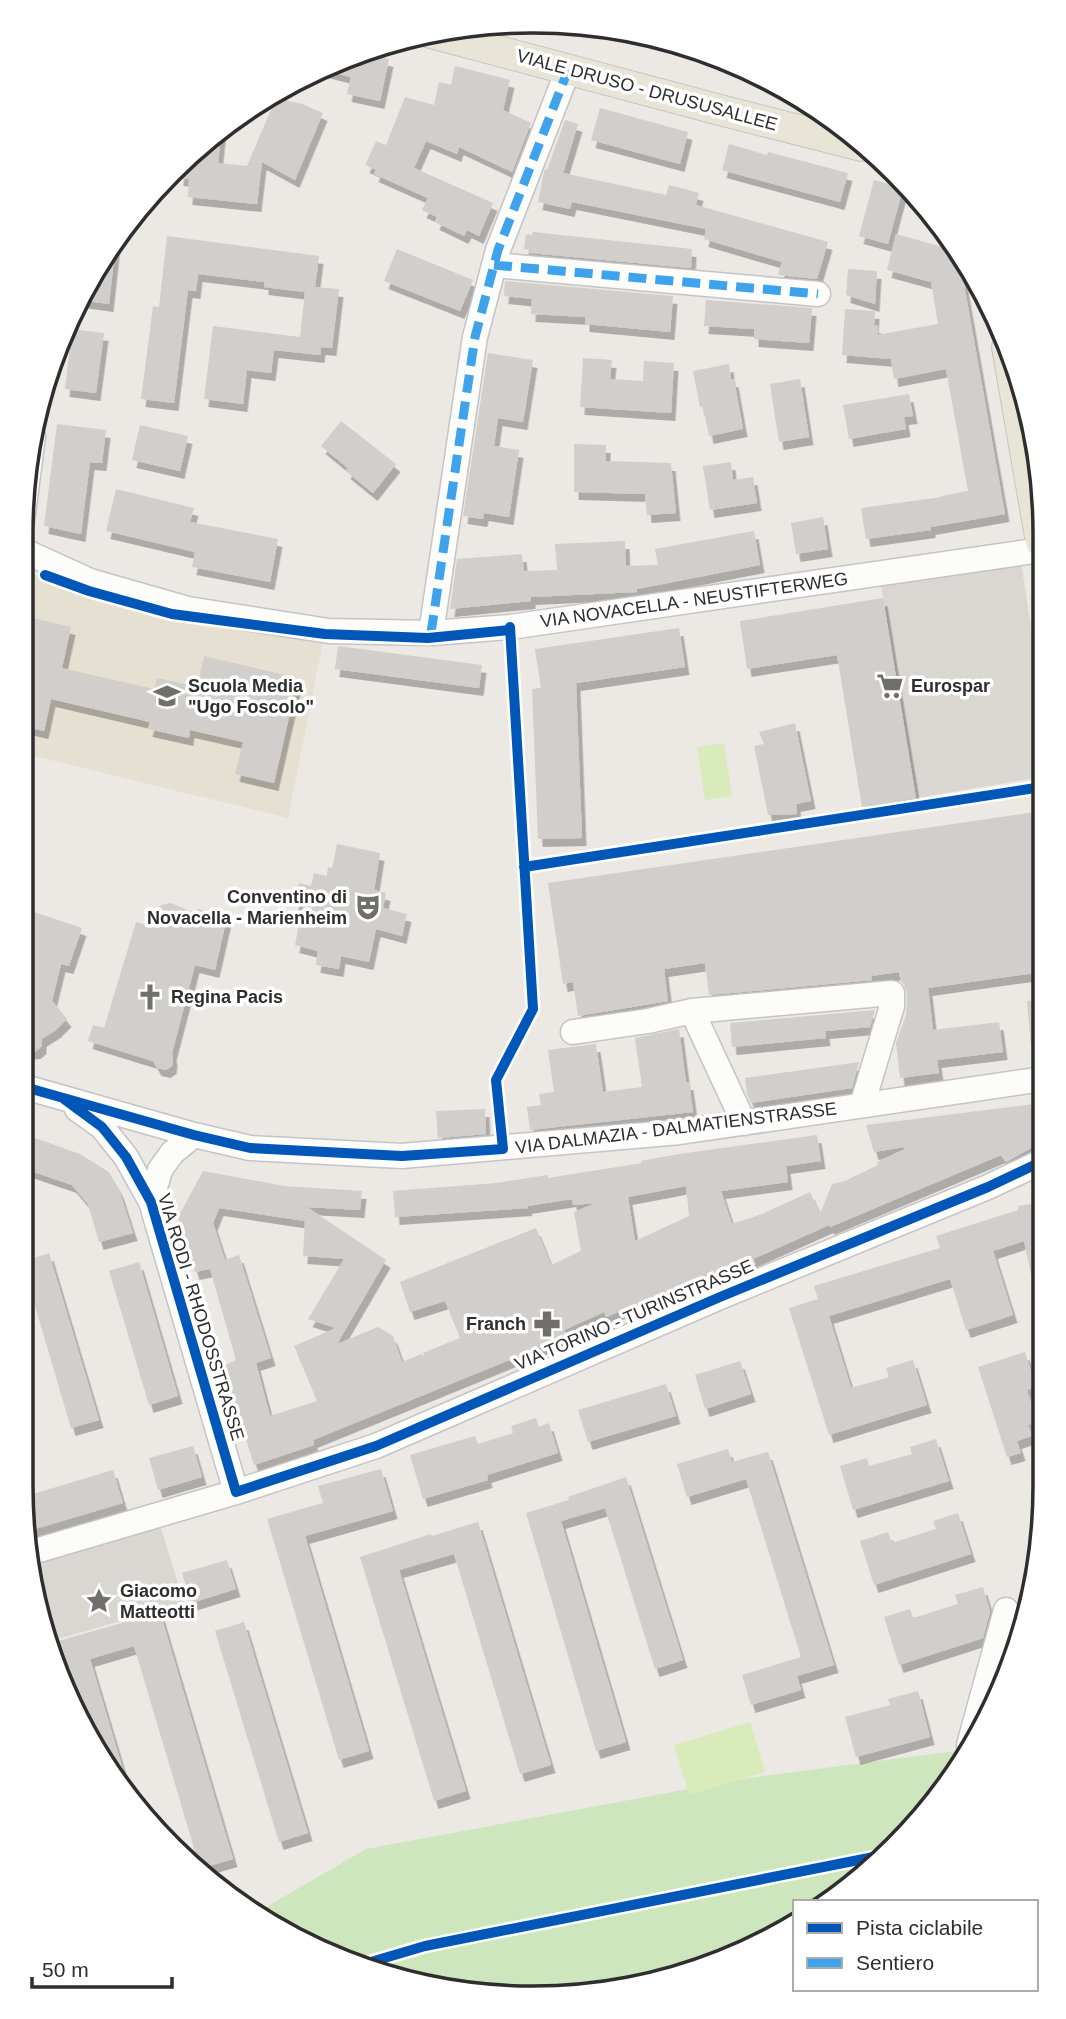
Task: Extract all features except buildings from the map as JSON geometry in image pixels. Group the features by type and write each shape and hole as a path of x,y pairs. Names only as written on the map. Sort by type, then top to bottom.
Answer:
{"main road":[{"name":"VIALE DRUSO - DRUSUSALLEE","path":"456,40 568,70 821,126"},
{"path":"1021,425 1027,463"}],"street":[{"path":"431,633 475,337 502,238 568,70"},
{"path":"494,265 818,294"},
{"name":"VIA NOVACELLA - NEUSTIFTERWEG","path":"33,555 90,580 188,609 329,631 431,633 510,627 1033,551"},
{"path":"573,1032 648,1021 692,1010 892,993 892,1006 862,1105"},
{"path":"692,1010 744,1123"},
{"name":"VIA DALMAZIA - DALMATIENSTRASSE","path":"33,1090 250,1148 401,1156 680,1132 1033,1080"},
{"name":"VIA RODI - RHODOSSTRASSE","path":"64,1099 102,1126 126,1157 151,1202 236,1492"},
{"name":"VIA RODI - RHODOSSTRASSE","path":"151,1202 160,1170 172,1153 194,1135"},
{"name":"VIA TORINO - TURINSTRASSE","path":"38,1550 236,1492 376,1446 1033,1166"},
{"path":"978,1714 1006,1610"}],"shaded area":[{"path":"1021,562 1033,639 1033,778 916,798 881,585"},
{"name":"Scuola Media \"Ugo Foscolo\"","path":"33,574 91,596 170,617 324,636 288,818 34,756 33,761"},
{"path":"157,1515 184,1603 58,1639 50,1615 38,1550"}],"green space":[{"path":"724,743 732,796 705,800 697,747"},
{"path":"750,1722 765,1772 689,1795 674,1745"},
{"path":"957,1751 909,1816 863,1862 814,1900 793,1900 793,1913 783,1919 724,1948 662,1969 566,1985 500,1985 468,1981 404,1969 372,1959 312,1934 265,1908 366,1849 742,1779"}],"marked path":[{"path":"431,633 475,337 498,250 568,70"},
{"path":"494,265 818,294"}],"cycle path":[{"path":"45,575 89,591 172,614 325,634 428,638 510,630"},
{"path":"33,1089 250,1148 402,1156 503,1149 496,1080 533,1009 510,627"},
{"path":"524,867 1033,788"},
{"path":"64,1099 102,1127 126,1157 151,1202 236,1492 376,1446 1033,1166"},
{"path":"376,1960 425,1946 867,1858"}],"place":[{"name":"Eurospar","path":"890,686"},
{"name":"Scuola Media \"Ugo Foscolo\"","path":"167,696"},
{"name":"Conventino di Novacella - Marienheim","path":"368,907"},
{"name":"Regina Pacis","path":"150,997"},
{"name":"Franch","path":"547,1324"},
{"name":"Giacomo Matteotti","path":"99,1601"}]}
